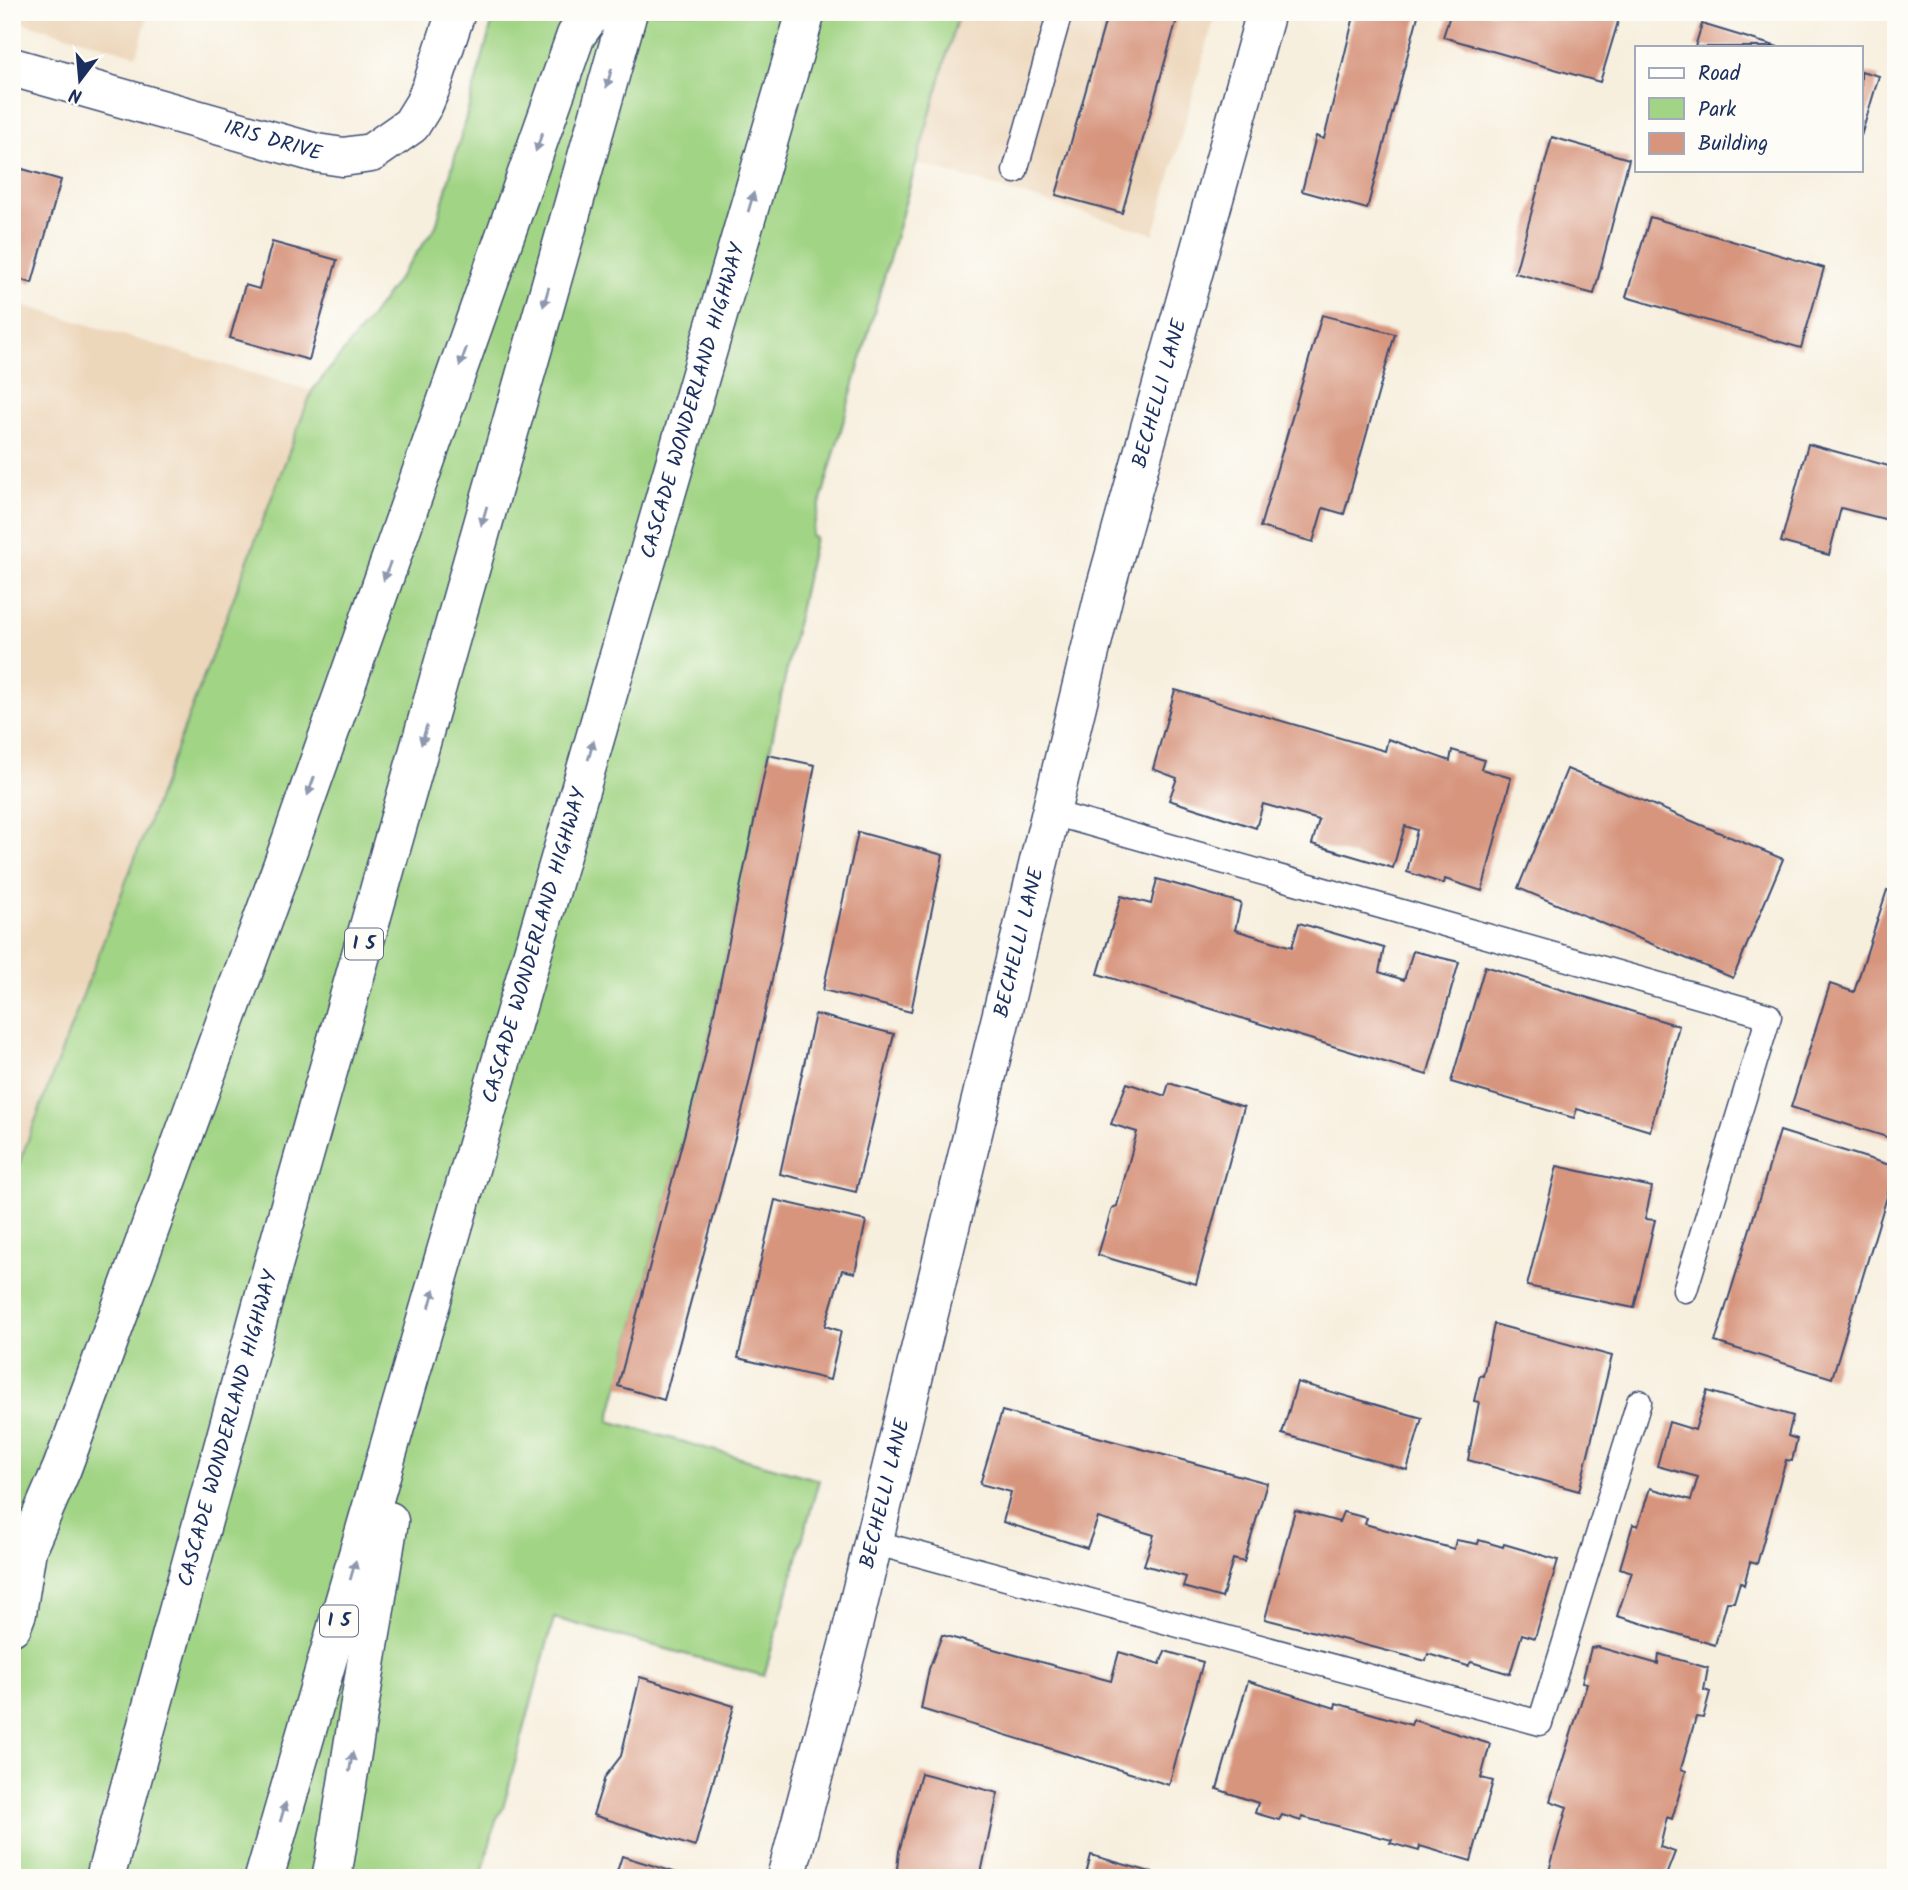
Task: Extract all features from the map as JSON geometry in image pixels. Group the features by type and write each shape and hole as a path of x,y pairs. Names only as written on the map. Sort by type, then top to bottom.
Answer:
{"main road":[{"name":"IRIS DRIVE","path":"12,67 316,153 343,157 362,155 371,153 411,125 432,85 456,12"},
{"path":"12,1626 17,1613 20,1561 85,1404 284,861 576,35 593,12"},
{"name":"CASCADE WONDERLAND HIGHWAY","path":"105,1878 268,1283 628,12"},
{"name":"CASCADE WONDERLAND HIGHWAY","path":"264,1878 806,12"},
{"name":"BECHELLI LANE","path":"786,1878 873,1542 1103,598 1266,12"},
{"path":"331,1878 413,1364"}],"lane":[{"path":"1016,171 1060,12"},
{"path":"1049,812 1769,1016 1685,1290"},
{"path":"873,1542 1540,1723 1639,1402"}],"path":[{"path":"12,729 12,736"}],"shaded area":[{"path":"12,12 149,12 137,55 12,20"},
{"path":"959,12 1216,12 1154,234 916,163"},
{"path":"12,302 312,391 12,1182"}],"green space":[{"path":"495,12 959,12 811,536 815,537 704,1060 609,1421 819,1480 764,1676 554,1618 503,1808 496,1820 481,1878 12,1878 12,1182 312,391 365,325 436,226"}],"building":[{"path":"1108,12 1179,12 1122,213 1056,195"},
{"path":"1355,12 1419,12 1367,209 1302,191 1316,136 1324,139"},
{"path":"1451,12 1621,12 1600,82 1443,37"},
{"path":"1702,24 1775,46 1695,46"},
{"path":"1862,71 1879,76 1862,133"},
{"path":"1552,137 1629,159 1594,294 1515,273"},
{"path":"12,166 61,180 32,283 12,277"},
{"path":"1650,217 1824,268 1801,348 1626,297"},
{"path":"272,242 337,260 309,360 230,338 245,285 259,289"},
{"path":"1322,315 1395,334 1344,514 1323,508 1313,542 1260,527"},
{"path":"1808,444 1896,468 1896,522 1841,508 1829,555 1781,542"},
{"path":"1175,690 1385,751 1388,739 1450,761 1452,750 1484,760 1481,769 1511,778 1482,891 1445,879 1444,884 1407,872 1417,830 1405,826 1393,868 1312,844 1319,820 1263,804 1256,828 1169,800 1177,778 1153,769"},
{"path":"768,755 815,765 781,939 746,1097 664,1400 618,1386 704,1060"},
{"path":"1567,769 1783,859 1733,978 1518,888"},
{"path":"858,832 943,855 911,1012 823,990"},
{"path":"1157,879 1241,903 1235,930 1292,947 1299,923 1384,948 1379,972 1404,980 1413,951 1459,962 1427,1075 1098,974 1121,896 1151,904"},
{"path":"1887,890 1896,893 1896,1140 1791,1107 1830,984 1854,992"},
{"path":"1485,966 1679,1026 1650,1131 1577,1109 1574,1118 1451,1082"},
{"path":"815,1014 894,1034 856,1192 780,1174"},
{"path":"1127,1083 1165,1096 1169,1083 1244,1107 1196,1284 1098,1255 1112,1208 1117,1206 1137,1132 1111,1124"},
{"path":"1780,1131 1896,1167 1832,1378 1715,1342"},
{"path":"1557,1166 1652,1187 1645,1219 1655,1220 1634,1308 1527,1286"},
{"path":"775,1200 866,1221 855,1273 842,1270 825,1326 841,1331 830,1380 738,1358"},
{"path":"1494,1324 1612,1356 1579,1491 1468,1460 1479,1402 1474,1401 1480,1375 1483,1376"},
{"path":"1297,1382 1422,1418 1407,1470 1282,1434"},
{"path":"1707,1391 1793,1416 1788,1436 1797,1439 1792,1461 1786,1460 1757,1564 1750,1562 1744,1585 1740,1582 1734,1602 1727,1602 1715,1645 1617,1616 1632,1572 1620,1568 1633,1524 1638,1526 1650,1488 1691,1500 1698,1477 1657,1466 1669,1422 1695,1430"},
{"path":"1002,1411 1267,1483 1244,1562 1233,1559 1222,1598 1183,1587 1186,1577 1144,1565 1154,1535 1098,1518 1087,1548 1003,1522 1011,1492 980,1484"},
{"path":"1295,1510 1339,1522 1343,1512 1367,1518 1365,1524 1454,1549 1456,1540 1478,1544 1479,1540 1503,1547 1504,1544 1558,1560 1535,1638 1522,1634 1510,1674 1471,1662 1468,1666 1428,1654 1426,1661 1265,1619"},
{"path":"942,1635 1111,1681 1119,1652 1160,1664 1165,1651 1203,1662 1169,1785 921,1709 929,1669"},
{"path":"1598,1647 1658,1664 1659,1654 1708,1668 1704,1690 1710,1692 1703,1718 1696,1717 1681,1769 1686,1771 1672,1819 1667,1817 1660,1847 1675,1852 1665,1878 1547,1878 1567,1807 1550,1801 1587,1683 1582,1682 1591,1648"},
{"path":"640,1677 734,1706 695,1847 593,1815 605,1777 621,1756"},
{"path":"1248,1681 1335,1708 1336,1703 1411,1725 1413,1720 1490,1744 1481,1778 1493,1781 1471,1861 1420,1846 1419,1851 1390,1843 1392,1840 1302,1817 1301,1821 1282,1815 1279,1820 1255,1813 1258,1803 1217,1789"},
{"path":"921,1773 998,1793 980,1878 896,1878 899,1851"},
{"path":"1091,1855 1168,1877 1168,1878 1085,1878"},
{"path":"622,1856 690,1877 690,1878 615,1878"}]}
